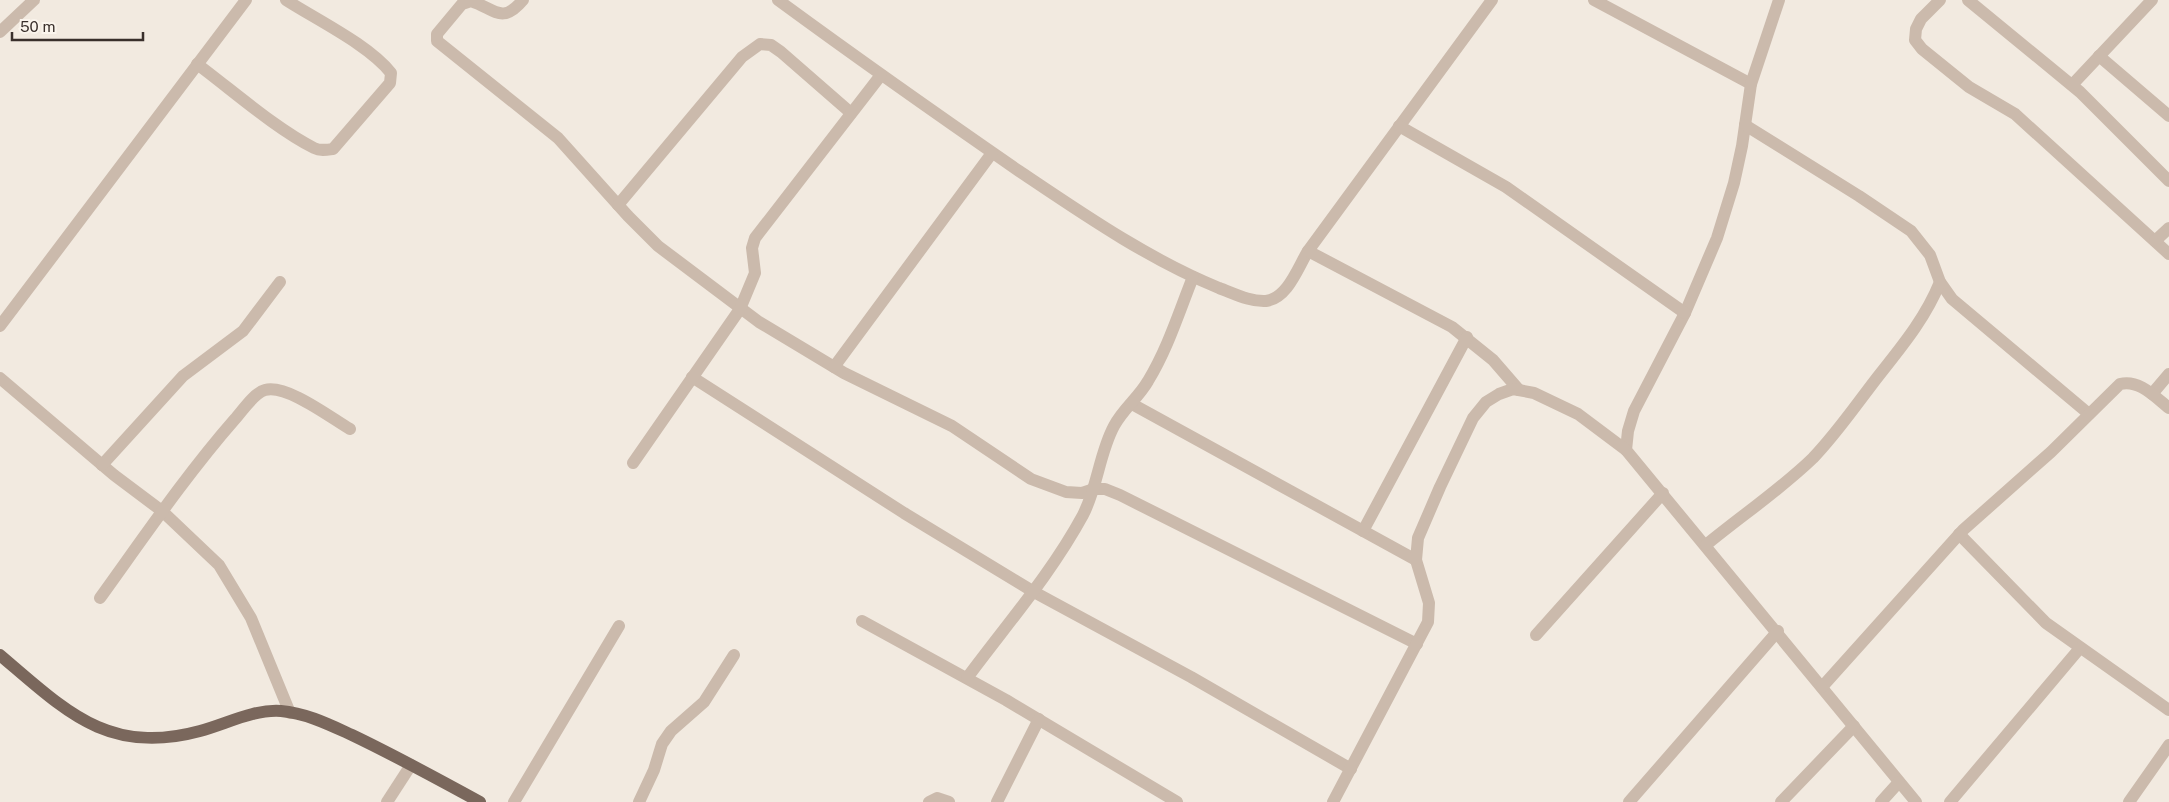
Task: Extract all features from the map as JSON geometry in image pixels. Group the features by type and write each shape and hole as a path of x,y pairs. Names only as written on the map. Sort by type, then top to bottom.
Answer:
{"main road":[{"path":"0,655 61,705 94,726 120,736 144,740 175,738 252,714 280,711 290,712 305,715 339,729 480,802"}],"street":[{"path":"0,32 34,0"},
{"path":"0,326 246,0"},
{"path":"197,64 292,134 323,151 333,149 390,83 391,74 384,64 368,51 286,0"},
{"path":"523,0 508,14 499,14 470,1 462,4 445,22 437,34 437,41 558,138 618,205 665,252 740,308 834,367 952,426 1031,479 1066,492 1082,493 1094,489 1105,489 1120,495 1417,644"},
{"path":"778,0 992,153 1104,226 1193,277 1251,300 1266,301 1277,297 1289,285 1308,250 1492,0"},
{"path":"1594,0 1751,84"},
{"path":"1626,450 1628,431 1634,411 1685,313 1717,238 1734,183 1751,84 1779,0"},
{"path":"1940,0 1921,19 1916,29 1915,40 1922,49 1969,87 2015,114 2169,254"},
{"path":"1968,0 2072,85 2169,181"},
{"path":"2072,85 2152,0"},
{"path":"618,205 742,58 760,44 771,45 781,52 851,113"},
{"path":"2099,56 2169,116"},
{"path":"633,463 740,308 755,273 752,248 755,238 881,75"},
{"path":"1745,125 1894,218 1911,231 1930,255 1940,282 1952,299 2089,414"},
{"path":"1399,126 1506,187 1685,313"},
{"path":"834,367 992,153"},
{"path":"2154,241 2169,228"},
{"path":"1308,250 1452,327 1467,337 1493,360 1519,390"},
{"path":"967,678 1034,592 1062,552 1094,489 1108,439 1115,424 1132,404 1156,368 1193,277"},
{"path":"102,465 184,376 243,331 280,282"},
{"path":"1706,545 1795,474 1819,450 1915,329 1928,308 1940,282"},
{"path":"1363,531 1467,337"},
{"path":"2152,394 2169,374"},
{"path":"0,378 102,465 162,511 205,549 219,565 251,618 290,712"},
{"path":"692,378 904,513 1034,592 1191,677 1350,769"},
{"path":"1822,687 1959,534 1982,511 2050,452 2120,384 2130,381 2152,394 2169,408"},
{"path":"1334,802 1428,622 1429,603 1416,560 1418,538 1440,487 1474,418 1486,402 1499,394 1513,389 1534,393 1578,414 1626,450 1778,632 1916,802"},
{"path":"100,598 213,444 246,406 264,390 287,393 350,429"},
{"path":"1132,404 1416,560"},
{"path":"1536,634 1663,493"},
{"path":"1959,534 2031,610 2056,632 2169,710"},
{"path":"862,621 1039,719 1176,802"},
{"path":"514,802 619,626"},
{"path":"1629,802 1778,632"},
{"path":"1950,802 2080,648"},
{"path":"639,802 654,770 662,744 671,731 704,702 734,655"},
{"path":"997,802 1039,719"},
{"path":"1782,802 1854,726"},
{"path":"2135,800 2169,745"},
{"path":"387,802 411,765"},
{"path":"1881,802 1899,782"},
{"path":"929,802 937,798 949,802"}]}
